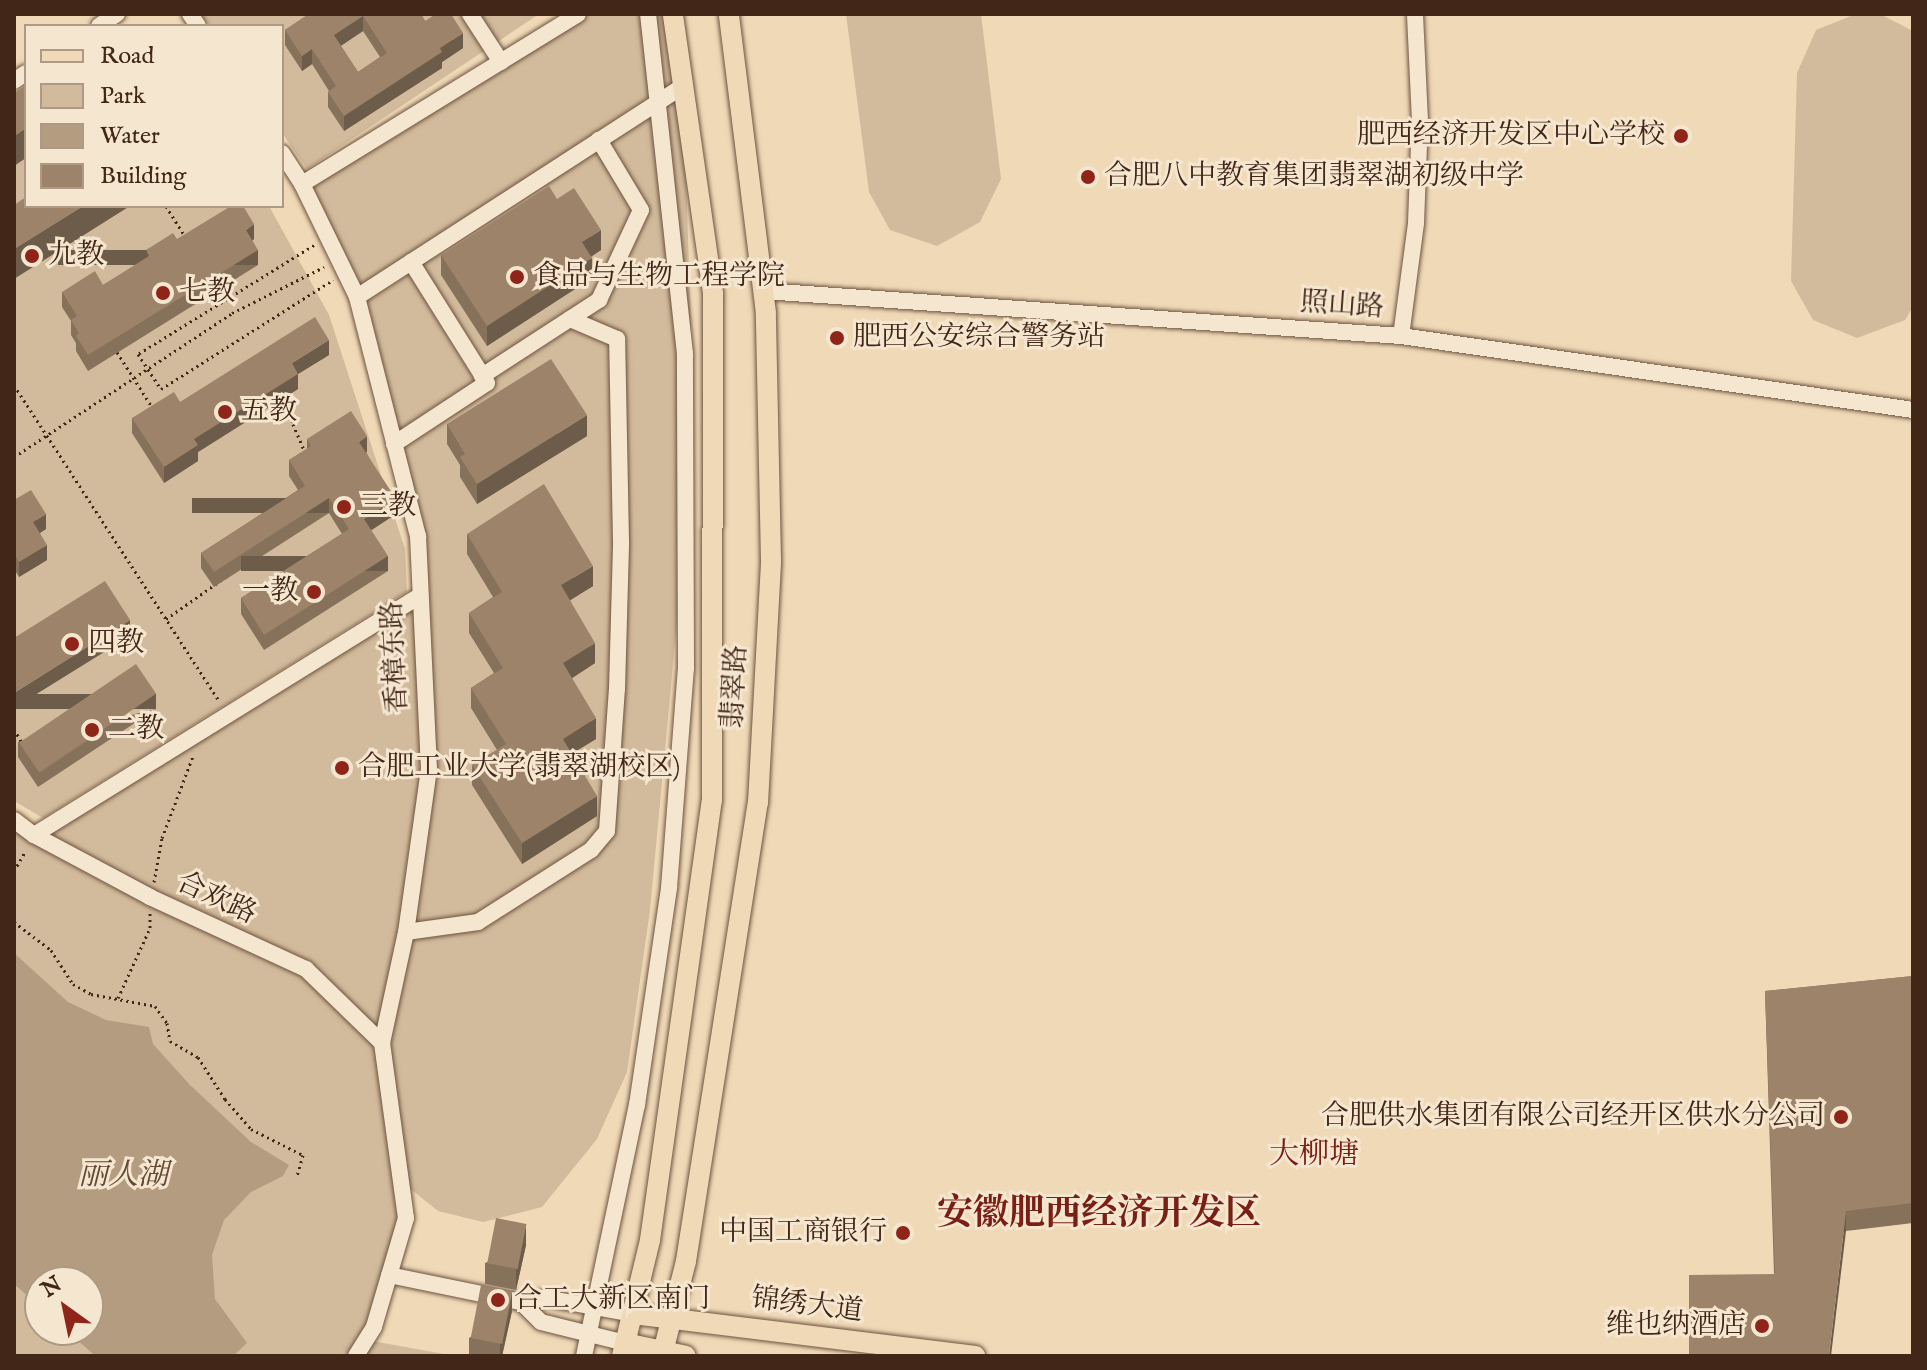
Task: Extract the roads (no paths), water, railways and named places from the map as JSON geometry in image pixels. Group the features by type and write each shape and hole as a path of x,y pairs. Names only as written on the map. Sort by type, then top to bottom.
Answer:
{"main road":[{"name":"翡翠路","path":"624,1350 650,1240 712,801 713,293 673,14"},
{"name":"翡翠路","path":"662,1354 686,1261 758,803 771,561 764,291 729,14"},
{"name":"锦绣大道","path":"633,1314 975,1356"},
{"path":"624,1350 686,1356"}],"street":[{"path":"470,14 501,62"},
{"path":"302,184 578,14"},
{"path":"584,1356 637,1105 669,888 686,669 685,354 660,101 648,14"},
{"path":"1401,336 1416,223 1420,121 1415,14"},
{"path":"357,297 683,86"},
{"path":"482,376 599,300 641,210 599,140"},
{"name":"香樟东路","path":"284,156 329,236 357,297 418,536 418,597 429,769 406,932 382,1043 406,1218 374,1327 356,1356"},
{"path":"394,444 487,383 411,262"},
{"name":"照山路","path":"764,291 1401,336 1913,410"},
{"path":"406,932 466,924 491,915 591,850 607,831 617,689 619,601 617,339 570,319"},
{"path":"34,835 418,597"},
{"name":"合欢路","path":"14,820 34,835 150,897 306,969 382,1043"},
{"path":"389,1274 521,1302 545,1298 633,1314"},
{"path":"521,1302 541,1322 590,1334 624,1350"}],"water":[{"name":"丽人湖","path":"14,953 68,1002 106,1020 149,1027 153,1044 190,1085 251,1142 289,1165 283,1176 251,1192 224,1220 212,1255 215,1299 247,1343 233,1356 93,1354 84,1346 104,1346 104,1266 24,1266 24,1293 14,1284"}],"place":[{"name":"肥西经济开发区中心学校","path":"1681,136"},
{"name":"合肥八中教育集团翡翠湖初级中学","path":"1088,177"},
{"name":"九教","path":"32,256"},
{"name":"食品与生物工程学院","path":"517,277"},
{"name":"七教","path":"163,293"},
{"name":"肥西公安综合警务站","path":"837,338"},
{"name":"五教","path":"225,412"},
{"name":"三教","path":"344,507"},
{"name":"一教","path":"314,592"},
{"name":"四教","path":"72,644"},
{"name":"二教","path":"92,730"},
{"name":"合肥工业大学(翡翠湖校区)","path":"342,768"},
{"name":"合肥供水集团有限公司经开区供水分公司","path":"1841,1117"},
{"name":"中国工商银行","path":"903,1233"},
{"name":"合工大新区南门","path":"498,1300"},
{"name":"维也纳酒店","path":"1762,1326"}],"district":[{"name":"大柳塘","path":"1314,1155"},
{"name":"安徽肥西经济开发区","path":"1099,1215"}]}
